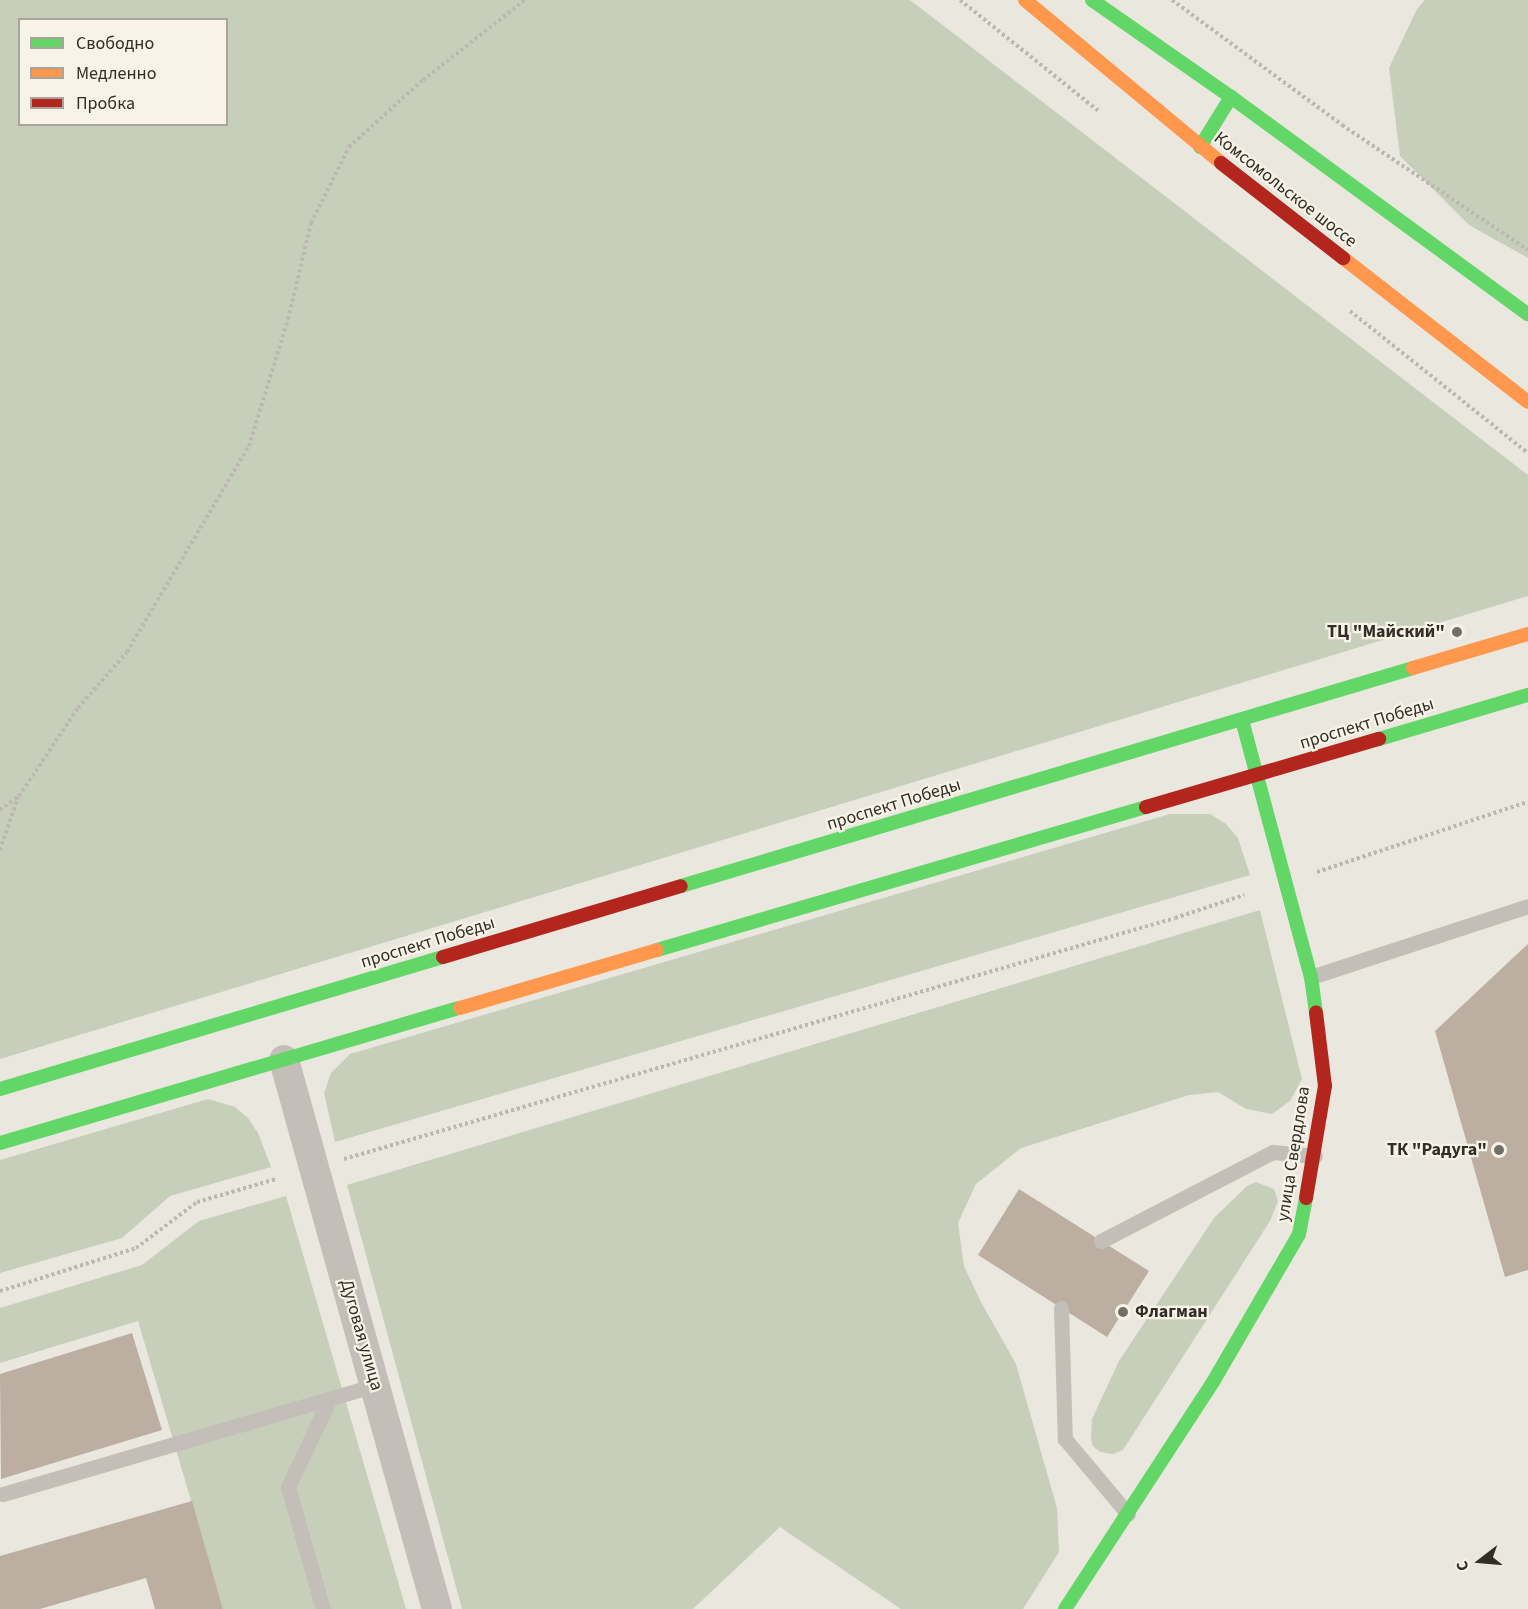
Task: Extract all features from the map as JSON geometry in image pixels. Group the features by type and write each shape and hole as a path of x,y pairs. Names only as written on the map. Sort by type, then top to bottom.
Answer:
{"main road":[{"name":"Комсомольское шоссе","path":"1025,0 1200,147 1528,402"},
{"path":"1092,0 1231,97 1528,314"},
{"path":"1200,147 1231,97"},
{"name":"проспект Победы","path":"0,1089 271,1014 1528,634"},
{"name":"проспект Победы","path":"0,1143 283,1055 1528,695"},
{"name":"улица Свердлова","path":"1065,1609 1213,1382 1299,1234 1315,1156 1325,1086 1311,977 1242,720"}],"street":[{"name":"Дуговая улица","path":"283,1055 437,1609"}],"lane":[{"path":"1311,977 1528,906"},
{"path":"1101,1241 1273,1152 1315,1156"},
{"path":"1061,1308 1065,1439 1128,1514"},
{"path":"3,1494 375,1385"},
{"path":"323,1609 288,1487 330,1398"}],"path":[{"path":"0,850 19,796 78,708 127,652 249,446 288,319 311,223 349,147 423,80 525,0"},
{"path":"1172,0 1342,125 1528,250"},
{"path":"0,810 19,796"},
{"path":"1316,872 1528,802"},
{"path":"333,1162 1244,896"},
{"path":"0,1290 135,1248 197,1202 276,1179"}],"green space":[{"path":"0,0 910,0 1528,475 1528,596 0,1059"},
{"path":"1425,0 1528,0 1528,258 1469,225 1400,156 1389,68 1417,9"},
{"path":"1170,814 1210,814 1226,824 1238,838 1250,875 335,1142 324,1093 331,1073 350,1054"},
{"path":"1260,910 1302,1079 1290,1101 1272,1114 1246,1109 1218,1092 1189,1095 1021,1148 976,1184 958,1223 964,1266 981,1302 1016,1364 1057,1508 1059,1552 1023,1609 901,1609 780,1527 693,1609 462,1609 347,1185"},
{"path":"208,1099 235,1107 248,1118 258,1133 271,1167 170,1196 122,1238 0,1273 0,1160"},
{"path":"1256,1182 1274,1189 1278,1201 1270,1221 1123,1450 1113,1454 1100,1452 1093,1446 1091,1440 1092,1419 1119,1361 1214,1218 1247,1186"},
{"path":"286,1196 406,1609 223,1609 138,1321 0,1363 0,1308 142,1265 199,1221"}],"building":[{"name":"ТК \"Радуга\"","path":"1528,944 1528,1270 1505,1277 1435,1031"},
{"path":"1019,1189 1149,1271 1107,1337 978,1255"},
{"path":"132,1333 162,1430 1,1479 0,1374"},
{"path":"192,1501 223,1609 155,1609 146,1578 40,1609 0,1609 0,1556"}],"traffic: fast":[{"path":"1092,0 1231,97 1528,314"},
{"path":"1200,147 1231,97"},
{"path":"681,886 1413,668"},
{"path":"1379,739 1528,695"},
{"path":"1242,720 1311,977 1316,1013"},
{"path":"657,950 1146,807"},
{"path":"0,1089 443,957"},
{"path":"0,1143 460,1008"},
{"path":"1065,1609 1213,1382 1299,1234 1306,1198"}],"traffic: slow":[{"path":"1025,0 1221,163"},
{"path":"1343,258 1528,402"},
{"path":"1413,668 1528,634"},
{"path":"460,1008 657,950"}],"traffic: jam":[{"path":"1221,163 1343,258"},
{"path":"1146,807 1379,739"},
{"path":"443,957 681,886"},
{"path":"1306,1198 1325,1086 1316,1013"}],"place":[{"name":"ТЦ \"Майский\"","path":"1457,632"},
{"name":"ТК \"Радуга\"","path":"1499,1150"},
{"name":"Флагман","path":"1123,1312"}]}
